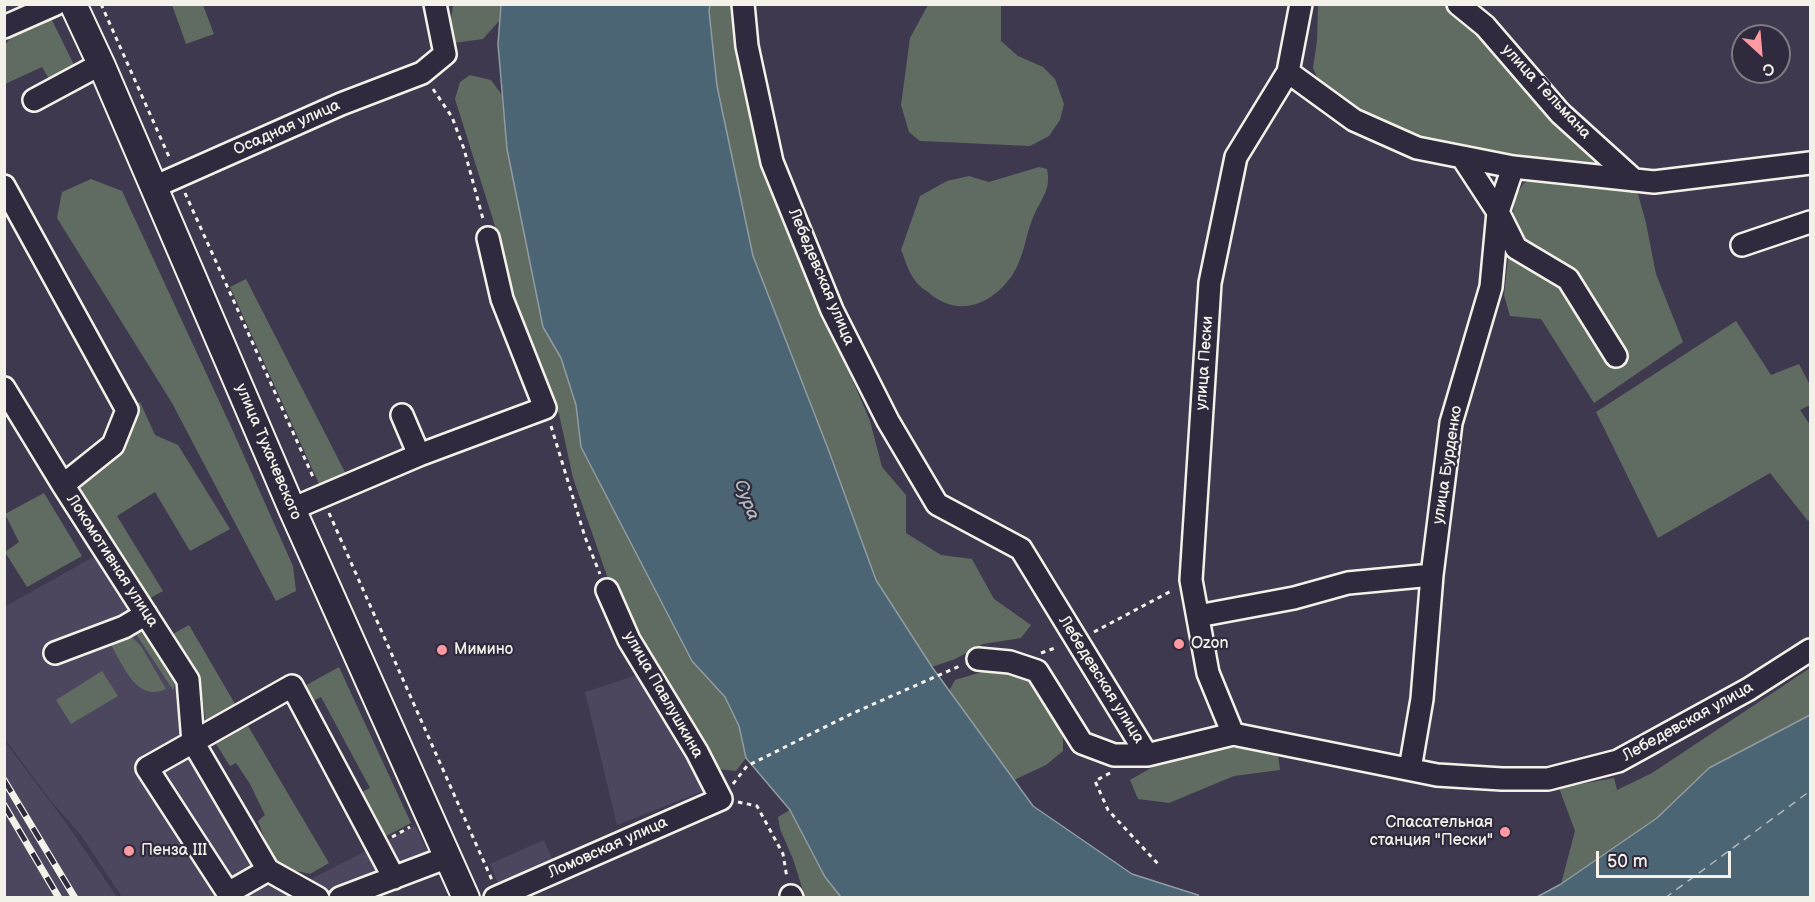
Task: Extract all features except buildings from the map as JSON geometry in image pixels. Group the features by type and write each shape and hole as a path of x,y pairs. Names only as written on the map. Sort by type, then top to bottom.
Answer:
{"main road":[{"name":"улица Тухачевского","path":"73,4 101,64 292,509 466,897"}],"street":[{"path":"4,27 56,4"},
{"path":"422,73 445,54 435,4"},
{"name":"Лебедевская улица","path":"743,4 747,46 772,162 832,310 888,421 937,504 1021,549 1147,755 1233,734 1437,775 1548,779 1618,761 1749,689 1810,650"},
{"name":"улица Пески","path":"1233,734 1208,673 1191,580 1210,283 1236,157 1288,72 1301,4"},
{"name":"улица Тельмана","path":"1458,4 1485,26 1560,113 1634,180"},
{"path":"34,100 101,64"},
{"path":"1288,72 1354,120 1417,148 1512,166 1654,182 1810,163"},
{"name":"Осадная улица","path":"154,187 341,104 422,73"},
{"path":"1462,157 1498,212 1516,248 1568,279 1617,356"},
{"name":"улица Бурденко","path":"1410,769 1422,699 1432,575 1451,423 1491,286 1498,212 1512,166"},
{"path":"4,186 127,410 113,445 63,485"},
{"path":"1742,245 1810,222"},
{"path":"292,509 419,455 545,408 502,299 488,238"},
{"name":"Локомотивная улица","path":"4,388 63,485 189,680 193,742"},
{"path":"402,414 419,455"},
{"path":"1198,616 1294,598 1348,583 1432,575"},
{"name":"улица Павлушкина","path":"607,590 629,640 697,752 721,799"},
{"path":"56,653 124,627 146,614"},
{"path":"978,659 1010,662 1037,672 1082,744 1114,755 1147,755"},
{"path":"268,870 228,893 147,768 292,686 394,878"},
{"path":"193,742 268,870 318,897"},
{"name":"Ломовская улица","path":"497,897 721,799"},
{"path":"339,897 448,856"}],"path":[{"path":"101,4 321,495 497,897"},
{"path":"422,73 452,117 464,149 488,238"},
{"path":"545,408 585,537 607,590"},
{"path":"1077,641 1191,580"},
{"path":"747,766 851,714 941,674"},
{"path":"721,799 757,806 783,854 791,897"},
{"path":"1105,803 1108,810 1160,865"},
{"path":"386,839 418,824"}],"shaded area":[{"name":"Пенза III","path":"97,555 168,652 201,731 256,823 271,869 311,879 415,826 437,869 374,897 299,897 296,893 288,898 122,897 81,835 51,801 5,739 4,607"},
{"path":"637,675 679,728 711,788 617,825 585,692"},
{"path":"5,742 64,820 117,897 5,897"},
{"path":"544,840 553,861 499,885 490,864"}],"green space":[{"path":"172,5 203,5 214,34 186,44"},
{"path":"453,5 501,5 499,21 483,39 454,43 449,34"},
{"path":"710,5 732,5 738,52 765,173 870,421 882,467 906,495 906,533 941,555 972,559 994,599 1031,625 1021,638 983,644 955,659 932,667 876,580 753,256 717,86"},
{"path":"928,5 1001,5 1001,41 1018,56 1043,67 1055,79 1064,104 1060,120 1049,136 1030,146 920,141 909,132 901,105 910,38"},
{"path":"1318,5 1449,5 1483,32 1612,171 1445,145 1373,122 1321,86 1313,68 1317,41"},
{"path":"49,14 76,69 52,84 42,67 5,84 5,45 28,16"},
{"path":"470,75 491,80 502,95 507,149 543,327 561,358 576,405 581,447 692,661 725,697 739,726 746,758 736,771 717,769 633,634 607,576 573,478 559,414 521,324 495,226 455,99 460,82"},
{"path":"1039,167 1047,169 1047,187 1035,213 1016,269 993,296 982,302 961,306 939,300 918,285 901,250 920,196 947,181 969,176 989,182"},
{"path":"1539,176 1622,186 1638,194 1656,274 1683,342 1594,403 1541,319 1510,316 1504,295 1515,196 1524,183"},
{"path":"91,179 122,191 293,566 296,591 276,601 172,403 57,218 62,192"},
{"path":"246,279 347,476 321,488 230,287"},
{"path":"1736,321 1771,375 1799,364 1810,385 1810,405 1800,410 1810,425 1810,519 1808,521 1770,473 1658,538 1596,412"},
{"path":"140,402 155,435 178,445 230,529 190,551 155,492 117,516 163,591 143,602 73,489 134,405"},
{"path":"44,493 82,556 27,587 5,552 19,542 5,514"},
{"path":"189,625 238,709 206,724 200,682 171,635"},
{"path":"140,630 148,633 177,679 173,690 136,634"},
{"path":"128,633 141,646 166,689 156,692 147,691 132,680 111,645"},
{"path":"1005,665 1028,672 1063,728 1063,751 1046,765 1014,780 949,691 955,680"},
{"path":"339,667 411,823 367,846 342,802 370,788 321,697 309,703 301,688"},
{"path":"1810,668 1810,715 1709,768 1657,818 1561,884 1575,831 1559,788 1614,778 1617,790 1652,773"},
{"path":"102,671 118,696 71,724 56,700"},
{"path":"248,726 329,863 310,874 275,866 258,821 265,815 250,784 236,763 230,766 216,744"},
{"path":"1253,746 1278,755 1280,770 1234,776 1169,803 1138,799 1130,780 1179,752"},
{"path":"790,810 825,877 841,897 805,897 793,859 780,829 778,817"}],"water":[{"name":"Сура","path":"501,5 710,5 717,86 753,256 876,580 932,667 1033,806 1132,874 1199,897 841,897 825,877 790,810 746,758 739,726 725,697 692,661 581,447 576,405 561,358 543,327 507,149 498,44"},
{"path":"1810,715 1810,897 1537,897 1561,884 1657,818 1709,768"}],"ferry route":[{"path":"1665,898 1810,791"}],"railway":[{"path":"4,780 75,898"},
{"path":"4,805 59,898"}],"place":[{"name":"Ozon","path":"1179,644"},
{"name":"Мимино","path":"442,650"},
{"name":"Спасательная станция \"Пески\"","path":"1505,832"},
{"name":"Пенза III","path":"129,851"}]}
